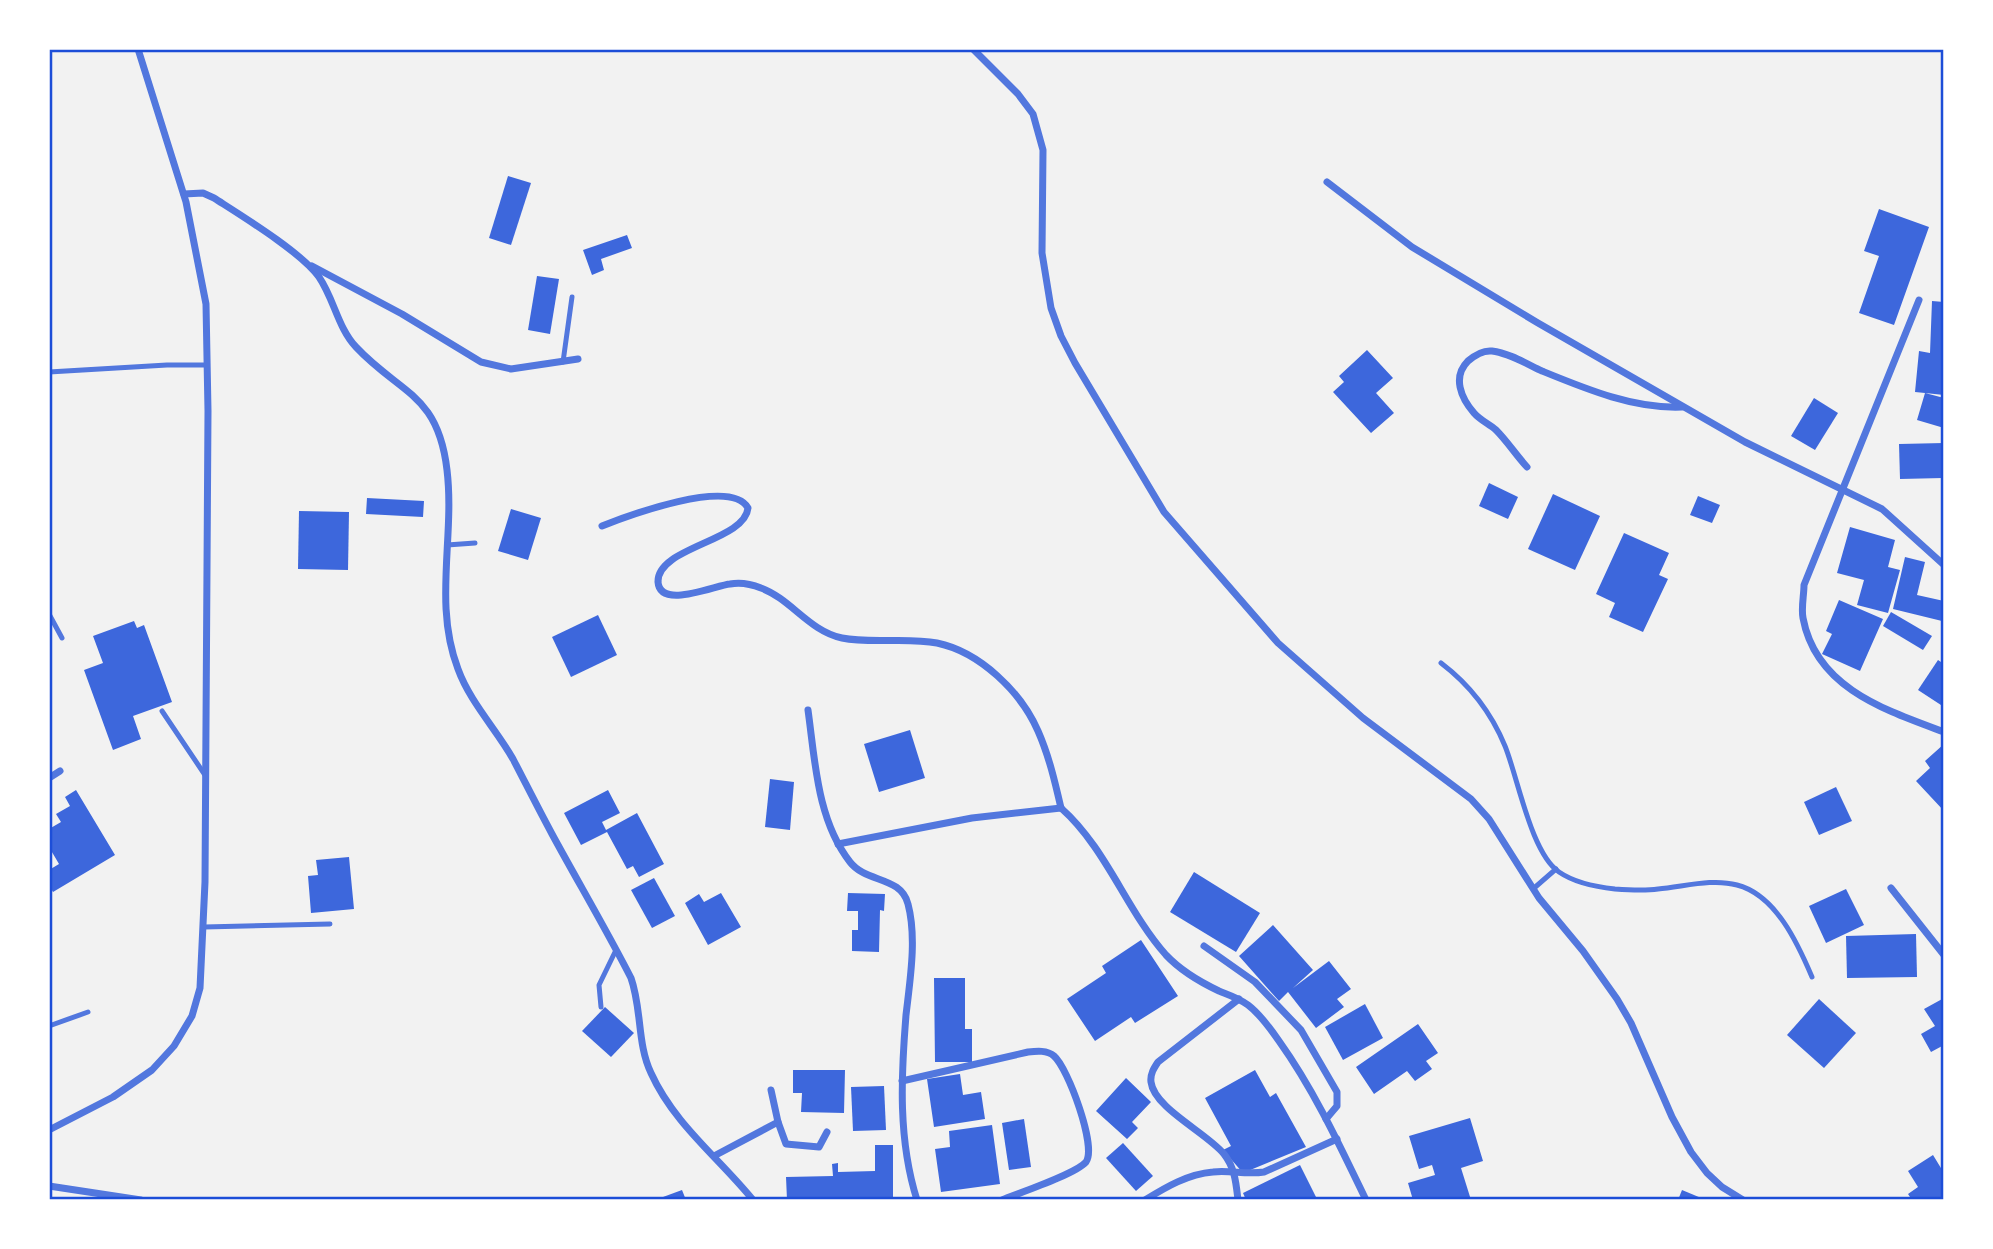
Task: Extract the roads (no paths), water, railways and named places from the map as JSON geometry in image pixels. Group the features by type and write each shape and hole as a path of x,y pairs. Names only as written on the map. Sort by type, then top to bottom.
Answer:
{"street":[{"path":"49,1130 113,1097 158,1064 174,1046 198,1002 204,927 206,304 184,194 138,49"},
{"path":"973,49 1018,94 1032,114 1043,150 1042,253 1051,308 1075,363 1164,512 1278,643 1363,718 1422,761 1480,809 1500,834 1548,910 1583,951 1617,999 1631,1023 1681,1136 1691,1152 1722,1187 1743,1200"},
{"path":"1327,183 1412,247 1683,407 1765,452 1882,509 1944,565"},
{"path":"184,194 203,193 214,198 308,264 402,314 481,362 511,369 578,359"},
{"path":"308,264 330,296 349,338 373,362 408,389 431,415 438,430 447,470 449,504 445,610 452,655 459,674 511,757 617,950 636,992 642,1044 652,1075 680,1120 753,1200"},
{"path":"1919,300 1804,585 1802,616 1812,647 1824,666 1853,692 1879,706 1944,732"},
{"path":"1527,467 1497,430 1474,413 1459,386 1461,371 1479,352 1491,351 1516,359 1617,398 1642,404 1683,407"},
{"path":"602,526 669,503 705,498 734,498 743,501 748,508 745,519 732,530 691,549 661,572 658,583 664,592 680,596 728,584 748,584 771,593 805,620 842,638 938,643 974,658 1008,687 1037,729 1061,808 1093,841 1133,909 1167,956 1193,977 1239,999 1258,1014 1272,1031 1291,1057 1326,1119 1366,1200"},
{"path":"808,710 823,802 838,844 858,870 899,888 908,905 910,961 902,1081 906,1157 917,1200"},
{"path":"49,778 60,772"},
{"path":"838,844 972,818 1061,808"},
{"path":"1891,888 1944,955"},
{"path":"1204,946 1255,982 1301,1030 1337,1092 1337,1106 1326,1119"},
{"path":"1238,1200 1235,1173 1223,1152 1162,1102 1151,1083 1152,1073 1158,1062 1239,999"},
{"path":"902,1081 1028,1052 1044,1051 1055,1056 1077,1102 1089,1142 1089,1156 1085,1164 1068,1173 1002,1200"},
{"path":"771,1090 786,1144 819,1147 827,1132"},
{"path":"714,1156 778,1122"},
{"path":"1145,1200 1175,1182 1193,1176 1214,1172 1264,1172 1337,1139"},
{"path":"49,1186 135,1200"}],"lane":[{"path":"563,362 572,297"},
{"path":"49,372 207,365"},
{"path":"447,545 475,543"},
{"path":"49,614 62,638"},
{"path":"1441,663 1472,690 1492,720 1504,744 1536,838 1545,858 1556,869 1581,883 1606,888 1657,890 1705,883 1738,885 1751,891 1786,923 1812,977"},
{"path":"162,711 205,775"},
{"path":"1533,889 1556,869"},
{"path":"204,927 330,924"},
{"path":"601,1007 599,985 617,950"},
{"path":"49,1027 88,1012"}]}
